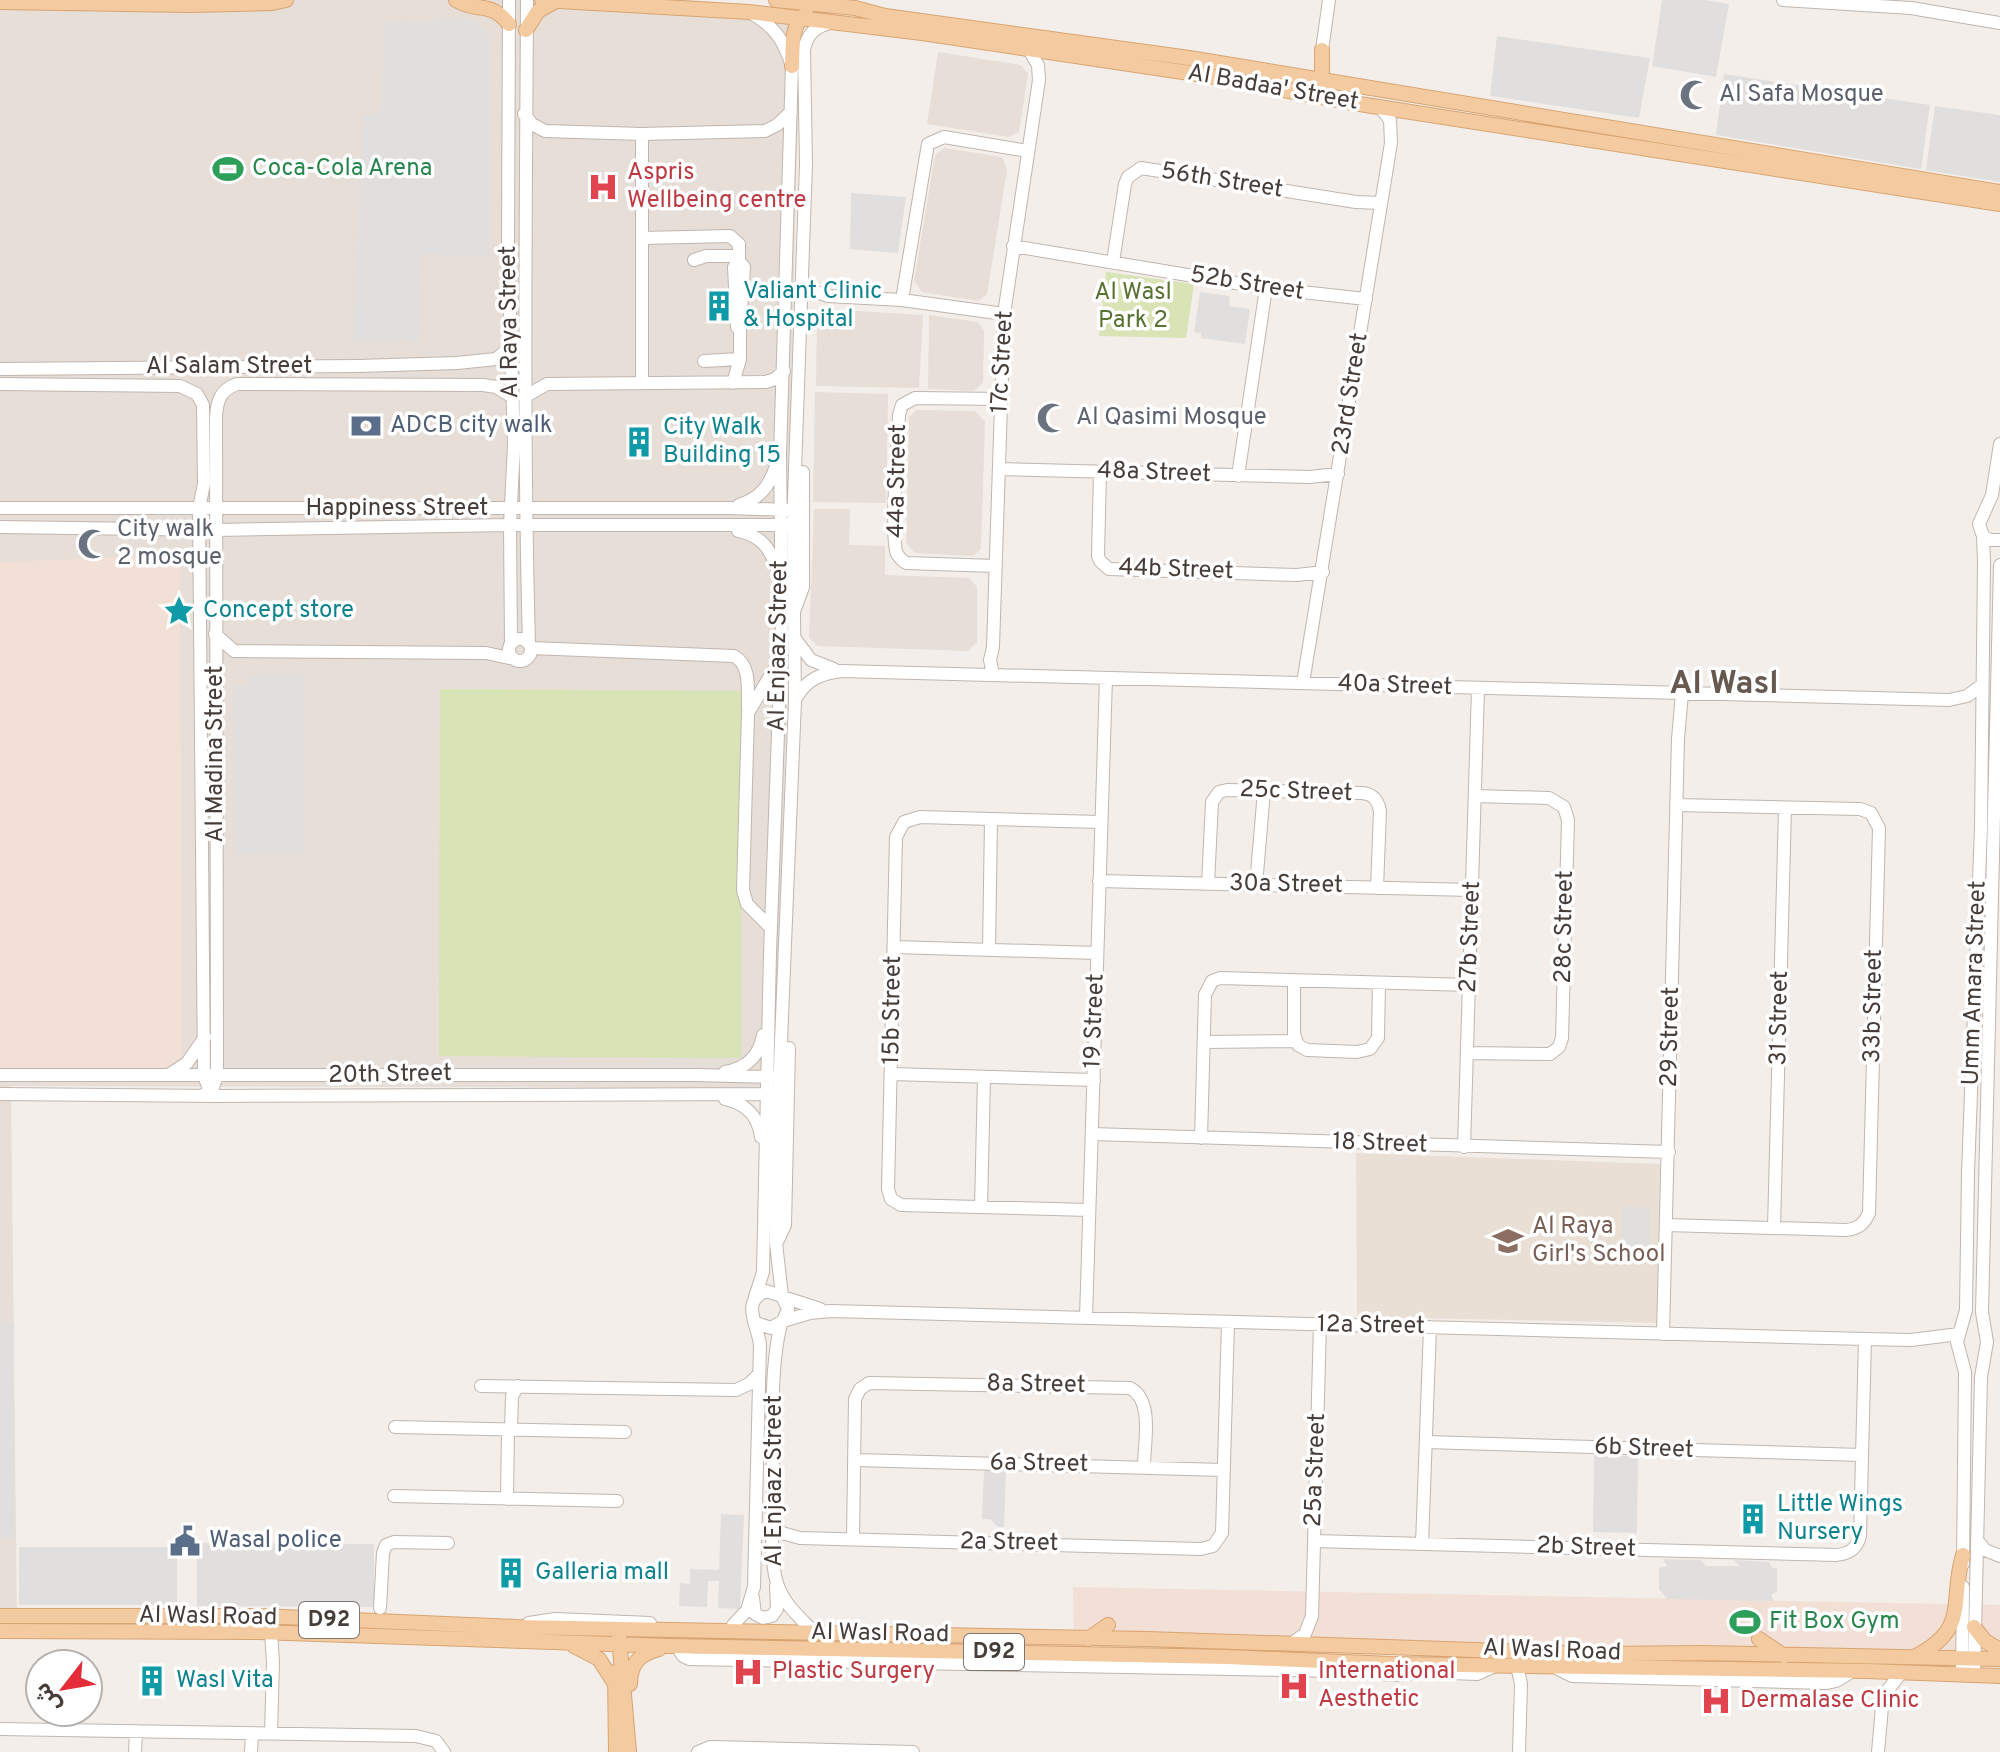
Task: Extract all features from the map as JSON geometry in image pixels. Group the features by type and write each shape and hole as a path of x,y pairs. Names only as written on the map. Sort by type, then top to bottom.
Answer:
{"main road":[{"path":"0,2 190,5 286,0"},
{"path":"456,0 491,8 509,24"},
{"name":"Al Badaa' Street","path":"542,0 749,12 1028,48 2000,207"},
{"name":"Al Badaa' Street","path":"776,0 855,8 885,16 1189,58 2000,192"},
{"path":"526,30 534,15 556,1"},
{"path":"792,66 794,31 799,18 817,11 885,16"},
{"path":"1296,77 1316,68 1322,50"},
{"path":"1245,85 1264,82 1314,89 1322,82 1322,50"},
{"path":"1692,157 1700,149 1730,154 1742,150"},
{"path":"1909,1658 1935,1645 1950,1628 1955,1615 1958,1574 1963,1555"},
{"name":"Al Wasl Road","path":"0,1616 243,1616 517,1627 617,1636 674,1646 1047,1659 1227,1657 1391,1664 2000,1676"},
{"path":"82,1633 108,1625 235,1625 243,1616"},
{"path":"271,1633 272,1627 278,1624 416,1628 434,1624"},
{"path":"1088,1639 1108,1625"},
{"path":"1974,1627 1985,1641 2000,1650"},
{"name":"Al Wasl Road","path":"0,1631 271,1633 567,1642 617,1636 1208,1637 1290,1644 1597,1654 2000,1659"},
{"path":"616,1752 617,1636"},
{"path":"617,1636 629,1752"},
{"path":"1759,1639 1785,1656"},
{"path":"567,1642 599,1659 615,1684"},
{"path":"1227,1657 1244,1652 1307,1652 1317,1645"},
{"path":"627,1724 631,1710 630,1674 635,1662 650,1651 674,1646"},
{"path":"1517,1666 1530,1656 1581,1657 1597,1654"},
{"path":"1973,1675 1982,1669 2000,1669"}],"street":[{"name":"Al Raya Street","path":"509,0 509,348 514,457 510,525 512,650"},
{"name":"Al Raya Street","path":"527,0 524,113 525,526 533,649"},
{"path":"1322,50 1329,0"},
{"path":"1783,0 1911,8 2000,23"},
{"name":"Al Enjaaz Street","path":"749,12 781,36 792,66 780,455 787,510"},
{"name":"Al Enjaaz Street","path":"755,1297 762,1278 785,922 795,701 794,611 787,510 798,392 801,313 806,164 804,50 805,42 815,29 833,22"},
{"name":"17c Street","path":"993,675 1004,314 1039,80 1038,65 1028,48"},
{"path":"1039,80 1047,64 1061,54"},
{"name":"23rd Street","path":"1307,683 1391,143 1390,120 1379,106"},
{"path":"524,113 532,124 545,131 642,134 765,131 791,112"},
{"name":"23rd Street","path":"1391,143 1400,121 1416,112"},
{"path":"524,150 532,138 545,131"},
{"path":"765,131 779,139 790,152"},
{"path":"508,133 520,141 524,150"},
{"path":"642,134 642,383"},
{"path":"902,300 928,144 933,139 944,137 1028,151"},
{"name":"56th Street","path":"1113,262 1125,184 1134,171 1141,168 1381,207"},
{"path":"642,238 730,236 739,244 739,259 744,267 742,327 739,362 733,383"},
{"name":"52b Street","path":"1013,246 1365,303"},
{"path":"694,260 706,256 739,259"},
{"path":"802,282 813,291 828,296 902,300 1004,314"},
{"path":"1238,476 1266,288"},
{"path":"801,313 815,300 828,296"},
{"name":"Al Salam Street","path":"0,369 457,363 493,360 509,348"},
{"path":"704,363 739,362"},
{"path":"457,363 466,374 458,386"},
{"path":"527,368 535,378 547,384 771,382 784,371"},
{"name":"Al Salam Street","path":"0,384 180,386 197,394 210,418"},
{"name":"Al Salam Street","path":"210,418 221,394 237,384 489,385 511,396"},
{"path":"526,396 547,384"},
{"name":"Al Enjaaz Street","path":"794,611 803,587 804,414 798,392"},
{"name":"44a Street","path":"996,566 913,565 901,559 896,547 896,491 899,415 906,402 915,398 1001,399"},
{"name":"Al Madina Street","path":"206,1094 201,908 199,508 210,418"},
{"name":"Al Madina Street","path":"207,1072 217,1048 216,530 210,418"},
{"path":"1985,512 1993,489 2000,444"},
{"path":"729,508 752,500 766,490 780,455"},
{"name":"48a Street","path":"999,469 1337,480"},
{"name":"44b Street","path":"1100,472 1098,556 1105,566 1115,570 1322,578"},
{"name":"Happiness Street","path":"0,508 787,510"},
{"path":"1985,512 2000,509"},
{"name":"Umm Amara Street","path":"1960,1334 1966,1310 1981,827 1983,536 1979,524 1985,512"},
{"name":"Happiness Street","path":"0,527 216,530 510,525 787,525"},
{"name":"Al Enjaaz Street","path":"774,1077 770,953 781,577 787,525"},
{"path":"725,527 763,541 771,551 781,577"},
{"path":"1983,536 2000,540"},
{"name":"Umm Amara Street","path":"1985,1334 1982,1312 1991,956 1996,931 2000,565"},
{"path":"215,634 234,651 486,653 512,650 520,639 533,649 730,655 741,660 747,671 748,713 743,890 747,904 771,928"},
{"name":"40a Street","path":"795,639 811,660 841,671"},
{"path":"512,650 524,661 533,649"},
{"path":"216,670 234,651"},
{"path":"973,674 993,653 1003,668 1015,676"},
{"path":"748,713 780,658"},
{"name":"40a Street","path":"795,701 813,678 841,671 1950,700 1967,696 1981,686"},
{"name":"19 Street","path":"1086,1318 1103,678"},
{"name":"27b Street","path":"1464,1147 1475,796 1475,688"},
{"name":"29 Street","path":"1663,1334 1679,693"},
{"name":"40a Street","path":"1950,700 1967,705 1981,717"},
{"name":"25c Street","path":"1208,884 1211,808 1215,796 1227,790 1362,793 1375,799 1380,811 1377,888"},
{"path":"1256,885 1264,791"},
{"name":"28c Street","path":"1468,1053 1550,1054 1562,1043 1568,820 1564,807 1549,798 1475,796"},
{"path":"1676,805 1785,808"},
{"name":"33b Street","path":"1774,1228 1854,1229 1869,1213 1879,828 1871,813 1860,809 1785,808"},
{"name":"31 Street","path":"1774,1228 1785,808"},
{"name":"15b Street","path":"981,1207 901,1205 891,1199 888,1189 896,837 904,822 920,817 991,820"},
{"path":"989,949 991,820 1100,822"},
{"path":"1981,827 1985,855 1983,921 1985,927 1996,931"},
{"name":"30a Street","path":"1099,881 1472,890"},
{"path":"776,1243 784,1229 786,1211 792,938 785,922"},
{"path":"1991,956 2000,944"},
{"path":"894,947 1097,953"},
{"path":"695,1075 736,1070 755,1056 762,1041 764,978 770,953"},
{"path":"1201,1138 1205,995 1209,984 1220,978 1469,985"},
{"path":"1294,980 1295,1041"},
{"path":"1204,1042 1295,1041 1307,1050 1357,1052 1370,1049 1378,1038 1379,983"},
{"path":"1989,1028 2000,1038"},
{"path":"167,1075 187,1063 205,1037"},
{"path":"1988,1059 2000,1046"},
{"path":"217,1048 231,1068 264,1070 272,1075"},
{"path":"206,1094 200,1092 207,1072"},
{"name":"20th Street","path":"0,1075 167,1075 207,1072 247,1075 774,1077"},
{"path":"892,1074 1094,1080"},
{"path":"246,1096 242,1093 241,1083 247,1075"},
{"path":"984,1078 981,1207 1089,1210"},
{"name":"20th Street","path":"0,1094 773,1094"},
{"name":"Al Enjaaz Street","path":"773,1094 776,1243 782,1297"},
{"path":"695,1095 738,1102 757,1120 761,1137 759,1191 764,1214"},
{"name":"18 Street","path":"1092,1134 1669,1152"},
{"path":"1666,1225 1774,1228"},
{"path":"771,1291 782,1297 788,1309 782,1323 771,1328 756,1323 751,1310 755,1297 771,1291"},
{"name":"12a Street","path":"782,1297 831,1311"},
{"name":"12a Street","path":"782,1323 810,1313 831,1311 1911,1340 1960,1334"},
{"path":"1223,1470 1228,1322"},
{"name":"Al Enjaaz Street","path":"733,1625 747,1610 754,1587 760,1345 756,1323"},
{"name":"Al Enjaaz Street","path":"782,1323 776,1350 774,1560 776,1581 791,1609 809,1627"},
{"name":"25a Street","path":"1317,1645 1312,1616 1320,1324"},
{"path":"1422,1544 1430,1327"},
{"path":"1968,1658 1974,1627 1983,1352 1987,1345 1985,1334 1971,1327 1960,1334 1957,1342 1965,1379 1963,1555 1968,1658 1973,1675"},
{"path":"1862,1455 1865,1339"},
{"name":"12a Street","path":"1911,1340 1960,1351"},
{"path":"1960,1351 1972,1357 1983,1352"},
{"path":"736,1390 749,1384 759,1374"},
{"name":"8a Street","path":"856,1460 855,1399 860,1389 874,1381 1130,1388 1142,1397 1145,1407 1144,1466"},
{"path":"481,1386 736,1390 747,1394 759,1407"},
{"path":"502,1386 507,1429 507,1499"},
{"path":"507,1429 512,1396 518,1386"},
{"path":"395,1427 625,1432"},
{"name":"6b Street","path":"1426,1442 1862,1455"},
{"name":"2b Street","path":"1314,1541 1836,1555 1847,1553 1857,1546 1860,1536 1862,1455"},
{"path":"853,1539 856,1460"},
{"name":"6a Street","path":"856,1460 1223,1470"},
{"name":"2a Street","path":"773,1523 782,1533 800,1538 1201,1549 1217,1542 1222,1533 1223,1470"},
{"path":"394,1496 617,1501"},
{"path":"774,1560 786,1543 800,1538"},
{"path":"1977,1540 1985,1550 2000,1557"},
{"path":"380,1608 386,1545 394,1542 448,1543"},
{"path":"1975,1570 2000,1557"},
{"path":"754,1587 753,1610 759,1617 768,1618 777,1609 776,1581"},
{"path":"1290,1644 1305,1634 1312,1616"},
{"path":"517,1627 555,1619 915,1628 952,1636"},
{"path":"271,1633 271,1734"},
{"path":"273,1662 279,1644 290,1634"},
{"name":"Al Wasl Road","path":"1047,1659 1366,1671 1395,1675 1425,1672 1481,1674 1498,1665"},
{"path":"1517,1666 1521,1680 1519,1752"},
{"path":"1521,1703 1529,1679 1547,1666"},
{"path":"1859,1671 1883,1696"},
{"path":"1878,1752 1883,1696 1901,1673"},
{"path":"0,1729 430,1737 444,1752"},
{"path":"135,1752 136,1731"},
{"path":"251,1752 252,1734"},
{"path":"698,1752 710,1747 913,1752"}],"shaded area":[{"path":"0,0 691,0 804,9 799,70 789,480 788,681 774,1088 11,1086 17,1624 0,1624"},
{"path":"1662,0 1706,0 1729,4 1716,77 1652,66"},
{"path":"476,21 490,37 489,257 420,254 419,342 353,342 363,116 381,113 385,22"},
{"path":"1497,36 1650,58 1639,118 1490,96"},
{"path":"938,52 1021,65 1028,74 1019,132 1009,137 927,124"},
{"path":"1724,74 1930,105 1921,169 1716,135"},
{"path":"1935,106 2000,115 2000,182 1926,170"},
{"path":"944,148 1002,157 1007,170 987,294 978,301 922,292 914,281 935,155"},
{"path":"851,193 906,197 898,253 850,249"},
{"path":"1200,292 1230,296 1229,306 1250,309 1245,344 1201,338 1201,333 1194,332"},
{"path":"825,309 923,315 919,388 816,386 817,317"},
{"path":"929,315 978,322 984,331 983,382 974,391 928,389"},
{"path":"815,392 888,394 886,503 813,502"},
{"path":"917,410 975,411 985,422 981,549 973,556 915,553 906,543 909,417"},
{"path":"814,509 850,509 849,545 885,546 885,575 969,578 977,587 977,642 968,651 818,646 809,638"},
{"path":"180,555 182,1067 0,1072 0,562"},
{"path":"248,675 305,675 304,852 236,854 232,686 248,686"},
{"name":"Al Raya Girl's School","path":"1356,1153 1660,1164 1658,1323 1357,1317"},
{"path":"1622,1207 1650,1207 1650,1247 1622,1247"},
{"path":"0,1323 14,1323 14,1538 0,1538"},
{"path":"1594,1455 1638,1456 1637,1533 1593,1532"},
{"path":"984,1470 1006,1471 1004,1527 998,1527 990,1519 982,1519"},
{"path":"721,1514 744,1515 740,1609 718,1608 719,1581 708,1581 707,1607 679,1606 680,1583 690,1584 690,1569 719,1570"},
{"path":"197,1543 374,1544 374,1607 197,1606"},
{"path":"19,1547 177,1547 177,1605 19,1605"},
{"path":"1663,1559 1701,1560 1706,1566 1739,1566 1734,1560 1769,1562 1772,1568 1777,1568 1777,1591 1771,1595 1774,1601 1667,1599 1659,1589 1659,1568 1667,1566"},
{"path":"1073,1587 2000,1605 2000,1655 1932,1649 1909,1658 1074,1638"}],"green space":[{"name":"Al Wasl Park 2","path":"1106,272 1194,284 1186,338 1099,336"},
{"path":"440,689 742,691 741,1058 439,1056"}],"place":[{"name":"Al Safa Mosque","path":"1695,95"},
{"name":"Coca-Cola Arena","path":"228,169"},
{"name":"Aspris Wellbeing centre","path":"603,187"},
{"name":"Valiant Clinic & Hospital","path":"719,306"},
{"name":"Al Qasimi Mosque","path":"1052,418"},
{"name":"ADCB city walk","path":"366,426"},
{"name":"City Walk Building 15","path":"639,442"},
{"name":"City walk 2 mosque","path":"93,544"},
{"name":"Concept store","path":"179,611"},
{"name":"Al Raya Girl's School","path":"1508,1241"},
{"name":"Little Wings Nursery","path":"1753,1519"},
{"name":"Wasal police","path":"185,1541"},
{"name":"Galleria mall","path":"511,1573"},
{"name":"Fit Box Gym","path":"1745,1622"},
{"name":"Plastic Surgery","path":"748,1672"},
{"name":"Wasl Vita","path":"152,1681"},
{"name":"International Aesthetic","path":"1294,1686"},
{"name":"Dermalase Clinic","path":"1716,1701"}],"district":[{"name":"Al Wasl","path":"1724,685"}]}
